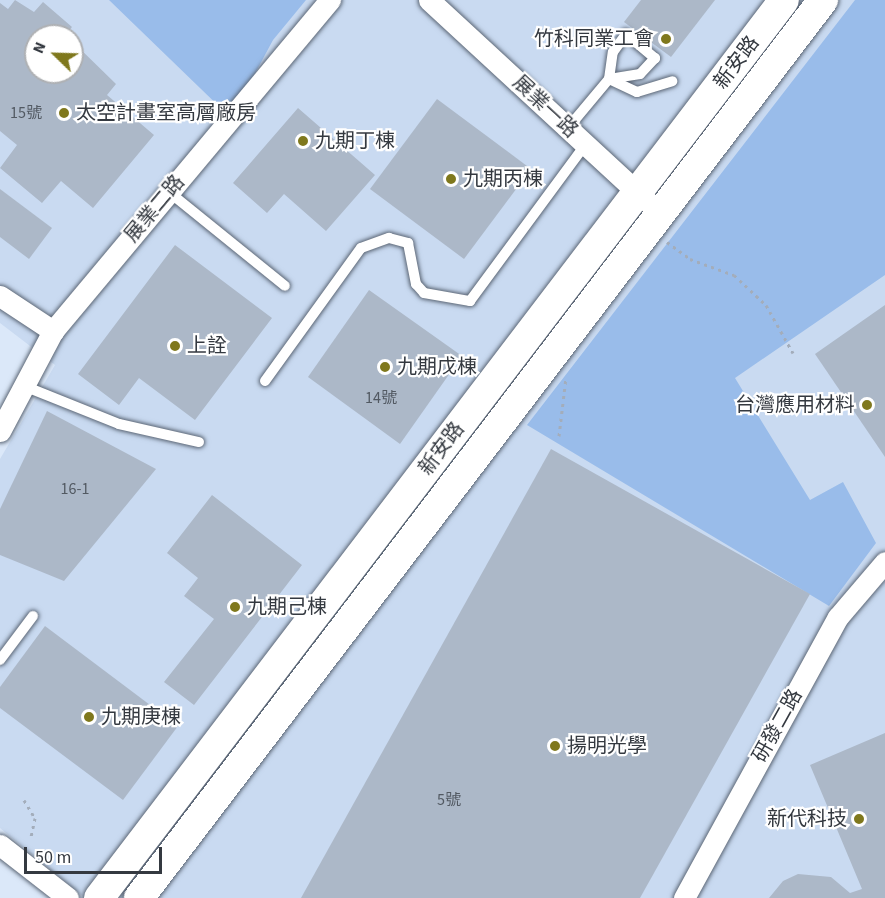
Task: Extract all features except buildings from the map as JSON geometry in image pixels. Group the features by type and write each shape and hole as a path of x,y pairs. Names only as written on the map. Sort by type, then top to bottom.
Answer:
{"street":[{"name":"展業二路","path":"0,430 53,331 330,0"},
{"name":"展業一路","path":"429,0 638,194 663,225"},
{"name":"新安路","path":"99,898 784,0"},
{"name":"新安路","path":"139,898 663,225 823,0"},
{"path":"0,296 53,331"},
{"name":"研發二路","path":"684,898 838,617 885,562"},
{"path":"0,845 68,898"}],"lane":[{"path":"567,128 609,79 613,52 626,34 655,58 640,74 609,79"},
{"path":"609,79 637,92 672,81"},
{"path":"265,381 361,248 389,238 408,243 416,284 424,293 470,301 585,145"},
{"path":"169,192 285,286"},
{"path":"24,386 119,424 198,442"},
{"path":"0,660 33,616"}],"path":[{"path":"663,225 690,259 734,275 766,305 793,353"},
{"path":"559,436 567,374"},
{"path":"24,800 35,818 31,837"}],"shaded area":[{"path":"0,0 885,0 885,898 85,898 0,828 0,459 55,365 0,323"},
{"path":"109,0 306,0 273,40 231,118"},
{"path":"855,0 885,0 885,275 735,378 810,500 843,482 876,543 829,606 527,425"}],"place":[{"name":"竹科同業工會","path":"666,39"},
{"name":"太空計畫室高層廠房","path":"64,113"},
{"name":"九期丁棟","path":"303,141"},
{"name":"九期丙棟","path":"451,179"},
{"name":"上詮","path":"175,346"},
{"name":"九期戊棟","path":"385,367"},
{"name":"台灣應用材料","path":"867,405"},
{"name":"九期己棟","path":"235,607"},
{"name":"九期庚棟","path":"89,717"},
{"name":"揚明光學","path":"555,746"},
{"name":"新代科技","path":"859,819"}]}
